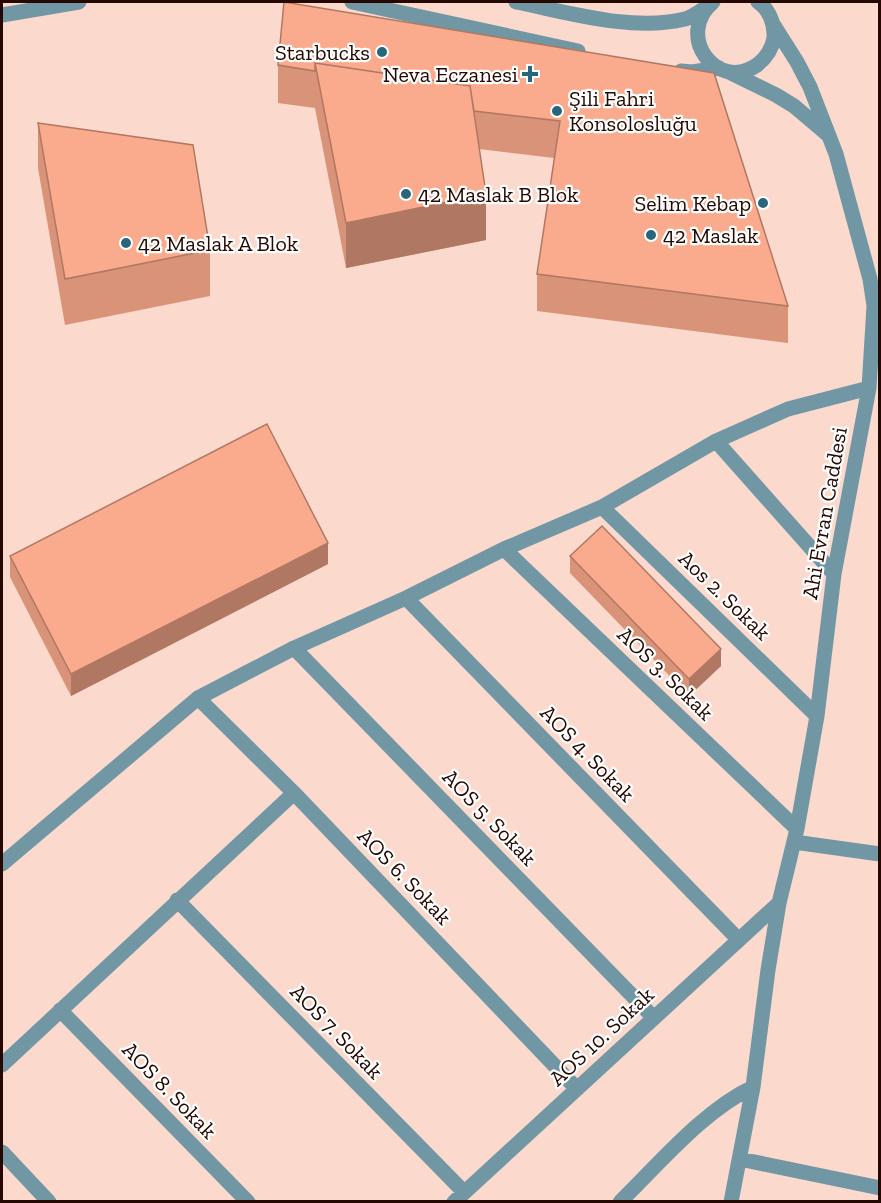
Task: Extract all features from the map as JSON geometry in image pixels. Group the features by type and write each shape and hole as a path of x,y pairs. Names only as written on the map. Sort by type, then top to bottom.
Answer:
{"street":[{"path":"2,15 79,2"},
{"path":"352,2 590,54"},
{"path":"516,2 625,22 687,19 709,5"},
{"name":"Ahi Evran Caddesi","path":"731,1202 753,1087 779,903 795,836 817,716 834,573 869,388 875,279 836,154 810,87 770,13 758,2"},
{"path":"709,5 699,18 698,42 702,53 710,62 723,70"},
{"path":"669,70 739,72 752,68 763,61 771,50 774,37 770,13"},
{"name":"Ahi Evran Caddesi","path":"723,70 794,106 827,134"},
{"path":"2,864 198,698 294,648 406,598 504,549 602,507 716,441 788,409 869,388"},
{"path":"716,441 834,573"},
{"name":"Aos 2. Sokak","path":"602,507 817,716"},
{"name":"AOS 3. Sokak","path":"504,549 795,836"},
{"name":"AOS 4. Sokak","path":"406,598 738,939"},
{"name":"AOS 5. Sokak","path":"294,648 654,1018"},
{"name":"AOS 6. Sokak","path":"198,698 294,793 577,1089"},
{"path":"2,1065 294,793"},
{"path":"795,836 879,854"},
{"name":"AOS 7. Sokak","path":"177,900 459,1197"},
{"name":"AOS 10. Sokak","path":"459,1197 779,903"},
{"name":"AOS 8. Sokak","path":"60,1010 248,1202"},
{"path":"620,1202 715,1110 753,1087"},
{"path":"2,1152 49,1202"},
{"path":"740,1159 879,1188"}],"building":[{"name":"42 Maslak","path":"284,2 714,73 788,306 537,274 560,121 474,111 470,86 315,63 315,71 278,65"},
{"name":"42 Maslak B Blok","path":"315,63 470,86 486,194 346,223"},
{"name":"42 Maslak A Blok","path":"38,123 193,145 210,250 65,279"},
{"path":"267,424 328,543 71,674 10,556"},
{"path":"602,526 721,649 689,679 570,556"}],"place":[{"name":"Starbucks","path":"382,52"},
{"name":"Neva Eczanesi","path":"530,74"},
{"name":"Şili Fahri Konsolosluğu","path":"557,111"},
{"name":"42 Maslak B Blok","path":"406,194"},
{"name":"Selim Kebap","path":"763,203"},
{"name":"42 Maslak","path":"651,235"},
{"name":"42 Maslak A Blok","path":"126,243"}]}
